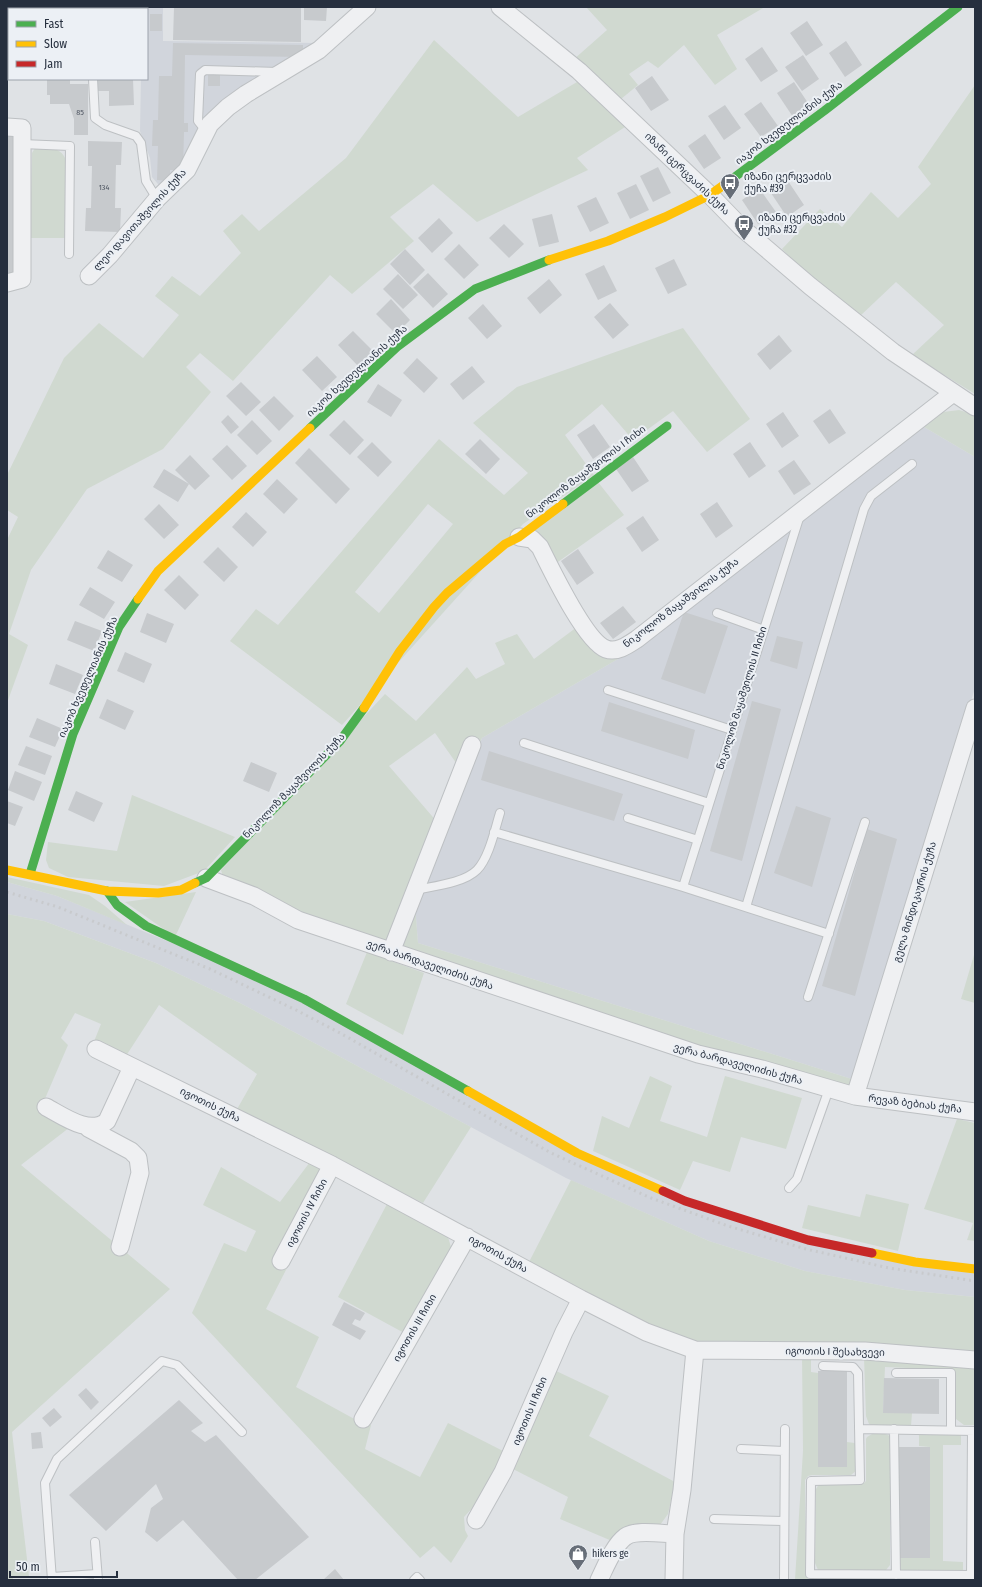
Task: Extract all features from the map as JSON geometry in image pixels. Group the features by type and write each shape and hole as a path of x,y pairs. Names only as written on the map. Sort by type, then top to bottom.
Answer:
{"street":[{"name":"ლეო დავითაშვილის ქუჩა","path":"89,276 110,255 157,199 187,170 210,124 228,107 246,94 319,50 367,7"},
{"name":"იზანი ცერცვაძის ქუჩა","path":"500,7 579,71 710,195 741,227 810,286 893,352 975,407"},
{"name":"იაკობ ხვედელიანის ქუჩა","path":"30,874 73,734 119,627 158,571 226,505 397,347 475,288 534,265 608,241 665,217 710,195 824,111 958,7"},
{"path":"7,283 22,279 22,144 14,128"},
{"name":"ნიკოლოზ მაყაშვილის ქუჩა","path":"206,878 340,740 369,701 400,651 434,607 447,593 505,544 519,537 532,539 540,547 577,616 595,641 606,649 620,649 637,639 953,393"},
{"name":"ნიკოლოზ მაყაშვილის I ჩიხი","path":"519,537 667,426"},
{"name":"გელა მინდიკაურის ქუჩა","path":"855,1096 975,708"},
{"path":"391,952 472,745"},
{"path":"7,870 107,891 158,894 181,890 206,878"},
{"name":"ვერა ბარდაველიძის ქუჩა","path":"206,878 254,896 298,920 391,952 698,1054 762,1069 855,1096"},
{"path":"107,891 117,905 146,926 304,999 577,1153 685,1201 808,1240 915,1262 975,1269"},
{"name":"იგოთის ქუჩა","path":"96,1050 332,1165 581,1299 646,1332 695,1350"},
{"path":"88,1128 101,1127 107,1121 132,1067"},
{"name":"რევაზ ბებიას ქუჩა","path":"855,1096 975,1112"},
{"path":"46,1107 131,1151 138,1158 140,1173 120,1248"},
{"name":"იგოთის IV ჩიხი","path":"282,1261 332,1165"},
{"name":"იგოთის III ჩიხი","path":"364,1419 467,1237"},
{"name":"იგოთის II ჩიხი","path":"476,1520 503,1472 564,1332 581,1299"},
{"path":"674,1580 675,1534 682,1490 695,1350"},
{"name":"იგოთის I შესახვევი","path":"695,1350 865,1351 975,1360"},
{"path":"599,1580 618,1543 626,1536 642,1532 675,1534"}],"lane":[{"path":"206,131 198,121 200,74 205,70 281,72"},
{"path":"93,80 95,118 105,125 136,136 141,143 146,181 157,199"},
{"path":"22,144 70,146 69,254"},
{"path":"746,907 864,509 871,496 912,464"},
{"name":"ნიკოლოზ მაყაშვილის II ჩიხი","path":"683,887 802,510"},
{"path":"717,613 764,630"},
{"path":"608,690 732,730"},
{"path":"524,742 710,803"},
{"path":"415,891 463,879 477,870 486,857 500,813"},
{"path":"628,818 698,840"},
{"path":"808,997 864,822"},
{"path":"494,832 683,887 829,934"},
{"path":"789,1188 797,1179 829,1089"},
{"path":"95,1542 97,1577 52,1579 45,1483 57,1459 162,1360 177,1365 242,1432"},
{"path":"823,1366 853,1367 858,1373 859,1429 860,1480 811,1481 810,1574 971,1578 973,1431 859,1429"},
{"path":"896,1373 951,1373 951,1430"},
{"path":"784,1428 784,1580"},
{"path":"894,1429 896,1575"},
{"path":"741,1449 784,1451"},
{"path":"714,1519 784,1521"},
{"path":"414,1580 417,1577 420,1580"}],"shaded area":[{"path":"163,7 163,41 318,43 238,90 184,170 163,190 152,177 150,158 140,131 141,80 148,80 148,8 84,8"},
{"path":"586,7 765,7 717,35 737,69 715,85 684,45 658,68 648,61 629,74 638,85 621,99 573,60 607,30"},
{"path":"434,40 518,117 577,82 625,127 577,158 588,170 477,222 433,184 390,217 414,241 352,294 330,275 233,381 200,353 186,367 211,392 163,449 87,489 31,570 9,634 28,645 7,703 7,540 18,517 7,510 7,475 64,358 99,323 143,358 179,315 155,296 172,276 200,296 241,253 223,231 242,214 259,231 346,158"},
{"path":"975,85 975,394 912,355 944,325 896,282 859,317 817,284 782,249 820,209 842,227 871,192 898,218 931,184 918,167"},
{"path":"35,148 49,148 57,150 66,160 67,238 30,238 32,153"},
{"path":"683,328 750,419 707,452 673,411 633,440 602,404 565,435 594,475 523,524 342,725 230,641 256,609 278,625 439,439 504,495 528,473 473,423 517,387","holes":["428,504 453,524 379,613 355,592"]},
{"path":"959,410 975,415 975,457 924,427 943,412"},
{"path":"924,427 975,457 975,688 855,1080 418,943 415,905 482,738 630,652 827,499"},
{"path":"598,482 624,515 555,564 535,530"},
{"path":"577,627 630,652 482,738 478,746 459,767 435,733 389,766 438,823 387,942 299,915 224,880 221,870 385,694 416,721 467,667 476,679 505,664 495,643 517,634 534,659"},
{"path":"132,795 235,837 204,871 164,886 68,877 49,868 46,860 48,842 117,851"},
{"path":"7,877 89,895 105,906 127,925 57,896 7,882"},
{"path":"7,882 57,896 253,976 685,1206 975,1274 975,1297 905,1290 805,1271 709,1241 566,1178 240,1003 156,963 44,921 7,914"},
{"path":"196,892 175,937 125,902"},
{"path":"415,905 418,943 855,1080 850,1086 704,1051 403,948 400,941"},
{"path":"7,914 44,921 156,963 240,1003 471,1127 423,1203 236,1111 257,1074 159,1005 124,1059 93,1044 101,1024 75,1013 61,1038 68,1045 41,1108 74,1124 21,1165 170,1289 12,1432 29,1576 13,1578 13,1580 7,1580"},
{"path":"367,952 424,973 403,1035 346,1004"},
{"path":"974,955 975,956 975,1003 961,999"},
{"path":"650,1076 672,1086 660,1121 707,1137 725,1076 802,1098 786,1149 741,1137 730,1172 693,1161 680,1190 593,1151 602,1116 629,1128"},
{"path":"957,1119 975,1123 975,1241 967,1240 973,1223 924,1209"},
{"path":"310,1162 322,1168 277,1263 287,1268 266,1309 319,1337 296,1387 358,1421 371,1425 365,1449 420,1477 448,1423 507,1453 476,1504 464,1517 465,1530 468,1536 451,1563 434,1546 420,1558 192,1313 224,1243 246,1252 256,1231 203,1205 221,1167 280,1202"},
{"path":"571,1180 709,1241 805,1271 905,1290 975,1297 975,1353 690,1342 650,1328 529,1262"},
{"path":"866,1194 909,1204 898,1251 802,1228 808,1205 860,1217"},
{"path":"387,1204 448,1237 451,1247 406,1334 338,1297"},
{"path":"802,1355 811,1356 811,1372 818,1373 819,1467 847,1467 847,1442 855,1443 856,1471 851,1475 812,1475 808,1476 805,1480 806,1573 809,1580 795,1580 803,1451"},
{"path":"864,1357 975,1363 975,1425 964,1425 956,1419 955,1370 885,1367 883,1413 912,1413 911,1426 873,1426 869,1424 866,1416"},
{"path":"552,1369 609,1396 589,1436 675,1482 668,1514 660,1525 612,1541 560,1519 568,1497 511,1468"},
{"path":"919,1432 961,1434 961,1445 943,1445 943,1561 963,1562 963,1571 901,1570 899,1558 930,1558 930,1447 919,1446"},
{"path":"872,1434 885,1434 890,1436 890,1565 886,1570 818,1570 815,1563 816,1489 819,1484 823,1483 864,1483 866,1481 866,1439"}],"building":[{"path":"44,7 68,7 68,8"},
{"path":"174,7 301,7 301,42 173,40"},
{"path":"304,7 327,7 326,21 304,20"},
{"path":"150,14 162,14 162,31 150,31"},
{"path":"807,21 823,45 806,56 790,33"},
{"path":"846,41 862,65 845,77 829,53"},
{"path":"173,43 303,45 303,57 185,55 184,123 188,123 188,132 184,132 183,170 170,170 170,181 157,180 158,146 152,146 153,120 158,120 159,76 172,76"},
{"path":"762,47 778,71 761,82 745,59"},
{"path":"803,55 819,79 802,91 785,67"},
{"path":"208,74 220,74 220,86 208,86"},
{"path":"652,76 669,100 651,111 635,88"},
{"path":"47,80 70,80 70,84 88,84 88,135 74,135 74,119 69,104 50,104 50,95 47,95"},
{"path":"98,80 133,80 134,105 109,106 109,91 98,91"},
{"path":"794,82 810,106 793,117 777,93"},
{"path":"761,102 778,126 761,137 744,114"},
{"path":"725,105 741,128 724,140 708,116"},
{"path":"705,134 721,158 704,169 688,146"},
{"path":"7,135 15,135 14,274 7,274"},
{"path":"88,141 122,142 121,165 116,165 115,208 121,208 120,232 85,231 86,208 91,208 92,166 88,166"},
{"path":"658,167 671,193 653,202 640,176"},
{"path":"788,181 804,205 787,217 771,193"},
{"path":"636,184 649,210 630,219 617,193"},
{"path":"759,188 776,212 758,224 742,200"},
{"path":"596,197 609,223 590,232 577,206"},
{"path":"552,214 559,242 539,247 532,219"},
{"path":"439,218 453,233 432,253 418,238"},
{"path":"504,224 524,244 509,258 489,238"},
{"path":"459,244 479,265 464,279 444,259"},
{"path":"405,249 425,270 410,285 390,264"},
{"path":"674,259 687,285 668,294 655,268"},
{"path":"604,265 617,291 598,300 585,274"},
{"path":"428,273 448,294 433,308 413,287"},
{"path":"398,274 418,295 403,309 383,289"},
{"path":"549,279 562,295 540,314 527,298"},
{"path":"391,299 410,320 396,334 376,314"},
{"path":"610,303 629,325 613,339 594,317"},
{"path":"483,304 502,326 487,339 468,318"},
{"path":"353,331 373,351 358,366 338,345"},
{"path":"779,335 792,351 770,370 757,354"},
{"path":"317,356 337,377 322,391 302,370"},
{"path":"417,358 438,378 424,393 403,373"},
{"path":"472,366 485,382 463,400 450,384"},
{"path":"241,382 261,402 246,416 226,396"},
{"path":"378,384 402,400 391,417 367,402"},
{"path":"274,396 294,416 279,431 259,410"},
{"path":"830,409 846,433 829,444 813,421"},
{"path":"783,412 799,436 782,448 766,424"},
{"path":"228,415 239,427 231,434 221,422"},
{"path":"252,420 272,441 257,455 237,435"},
{"path":"344,420 364,440 350,455 329,435"},
{"path":"594,424 610,447 593,459 577,435"},
{"path":"480,439 500,459 486,474 465,454"},
{"path":"372,442 392,462 378,477 357,457"},
{"path":"750,442 766,466 749,478 733,454"},
{"path":"227,445 247,466 232,480 212,459"},
{"path":"309,448 350,489 336,504 295,463"},
{"path":"190,455 210,476 195,490 175,470"},
{"path":"633,457 649,481 632,492 616,469"},
{"path":"794,460 811,484 794,495 778,471"},
{"path":"164,469 189,484 178,502 153,487"},
{"path":"277,479 298,499 284,514 263,494"},
{"path":"717,502 733,526 716,538 700,514"},
{"path":"159,504 179,525 164,539 144,519"},
{"path":"246,512 267,532 253,547 232,527"},
{"path":"643,516 659,540 642,552 626,528"},
{"path":"218,547 238,567 224,582 203,562"},
{"path":"578,549 594,573 577,585 561,561"},
{"path":"108,550 133,565 122,582 97,568"},
{"path":"179,575 199,595 185,610 164,590"},
{"path":"90,587 115,602 104,619 79,605"},
{"path":"623,606 636,622 613,639 600,623"},
{"path":"684,612 728,626 705,694 661,679"},
{"path":"147,613 174,624 166,643 140,632"},
{"path":"75,621 102,631 94,651 67,640"},
{"path":"777,636 803,642 797,669 770,661"},
{"path":"125,652 152,664 144,683 117,671"},
{"path":"56,664 83,675 75,694 49,684"},
{"path":"107,699 134,711 125,730 99,718"},
{"path":"752,701 781,709 742,861 710,851"},
{"path":"609,702 695,730 688,759 601,731"},
{"path":"37,718 63,729 55,747 29,737"},
{"path":"26,746 52,756 45,775 18,765"},
{"path":"489,751 623,794 614,821 481,780"},
{"path":"251,762 277,773 269,792 243,781"},
{"path":"15,771 42,782 34,801 8,790"},
{"path":"76,791 103,803 94,822 68,810"},
{"path":"7,801 23,807 15,826 7,823"},
{"path":"796,806 831,818 812,887 774,873"},
{"path":"867,829 897,839 855,996 822,986"},
{"path":"344,1302 365,1313 360,1321 355,1319 352,1324 366,1331 360,1340 332,1325"},
{"path":"818,1371 847,1371 847,1467 818,1467"},
{"path":"884,1378 939,1379 939,1414 883,1413"},
{"path":"86,1388 99,1402 91,1410 78,1395"},
{"path":"179,1400 203,1423 191,1431 205,1442 216,1435 309,1537 255,1580 238,1580 183,1520 157,1542 145,1532 151,1508 163,1499 156,1484 106,1531 69,1495"},
{"path":"54,1408 62,1417 50,1427 42,1418"},
{"path":"41,1432 43,1448 32,1449 31,1433"},
{"path":"899,1447 930,1447 930,1558 899,1558"},
{"path":"335,1569 344,1580 323,1580"}],"railway":[{"path":"7,892 58,907 210,969 296,1010 340,1033 551,1153 651,1198 728,1226 806,1249 889,1268 975,1281"}],"traffic: fast":[{"path":"732,179 824,111 958,7"},
{"path":"310,428 397,347 475,289 549,260"},
{"path":"563,504 667,426"},
{"path":"30,874 73,734 119,627 138,599"},
{"path":"195,883 206,878 340,741 364,708"},
{"path":"107,891 117,905 146,926 304,999 468,1091"}],"traffic: slow":[{"path":"549,260 608,241 665,217 710,195 732,179"},
{"path":"138,599 158,571 310,428"},
{"path":"364,708 400,651 434,607 447,593 505,544 519,537 563,504"},
{"path":"7,870 107,891 158,893 181,890 195,883"},
{"path":"468,1091 577,1153 663,1191"},
{"path":"872,1253 915,1262 975,1269"}],"traffic: jam":[{"path":"663,1191 685,1201 808,1240 872,1253"}],"place":[{"name":"იზანი ცერცვაძის ქუჩა #39","path":"730,200"},
{"name":"იზანი ცერცვაძის ქუჩა #32","path":"744,241"},
{"name":"hikers ge","path":"578,1571"}]}
